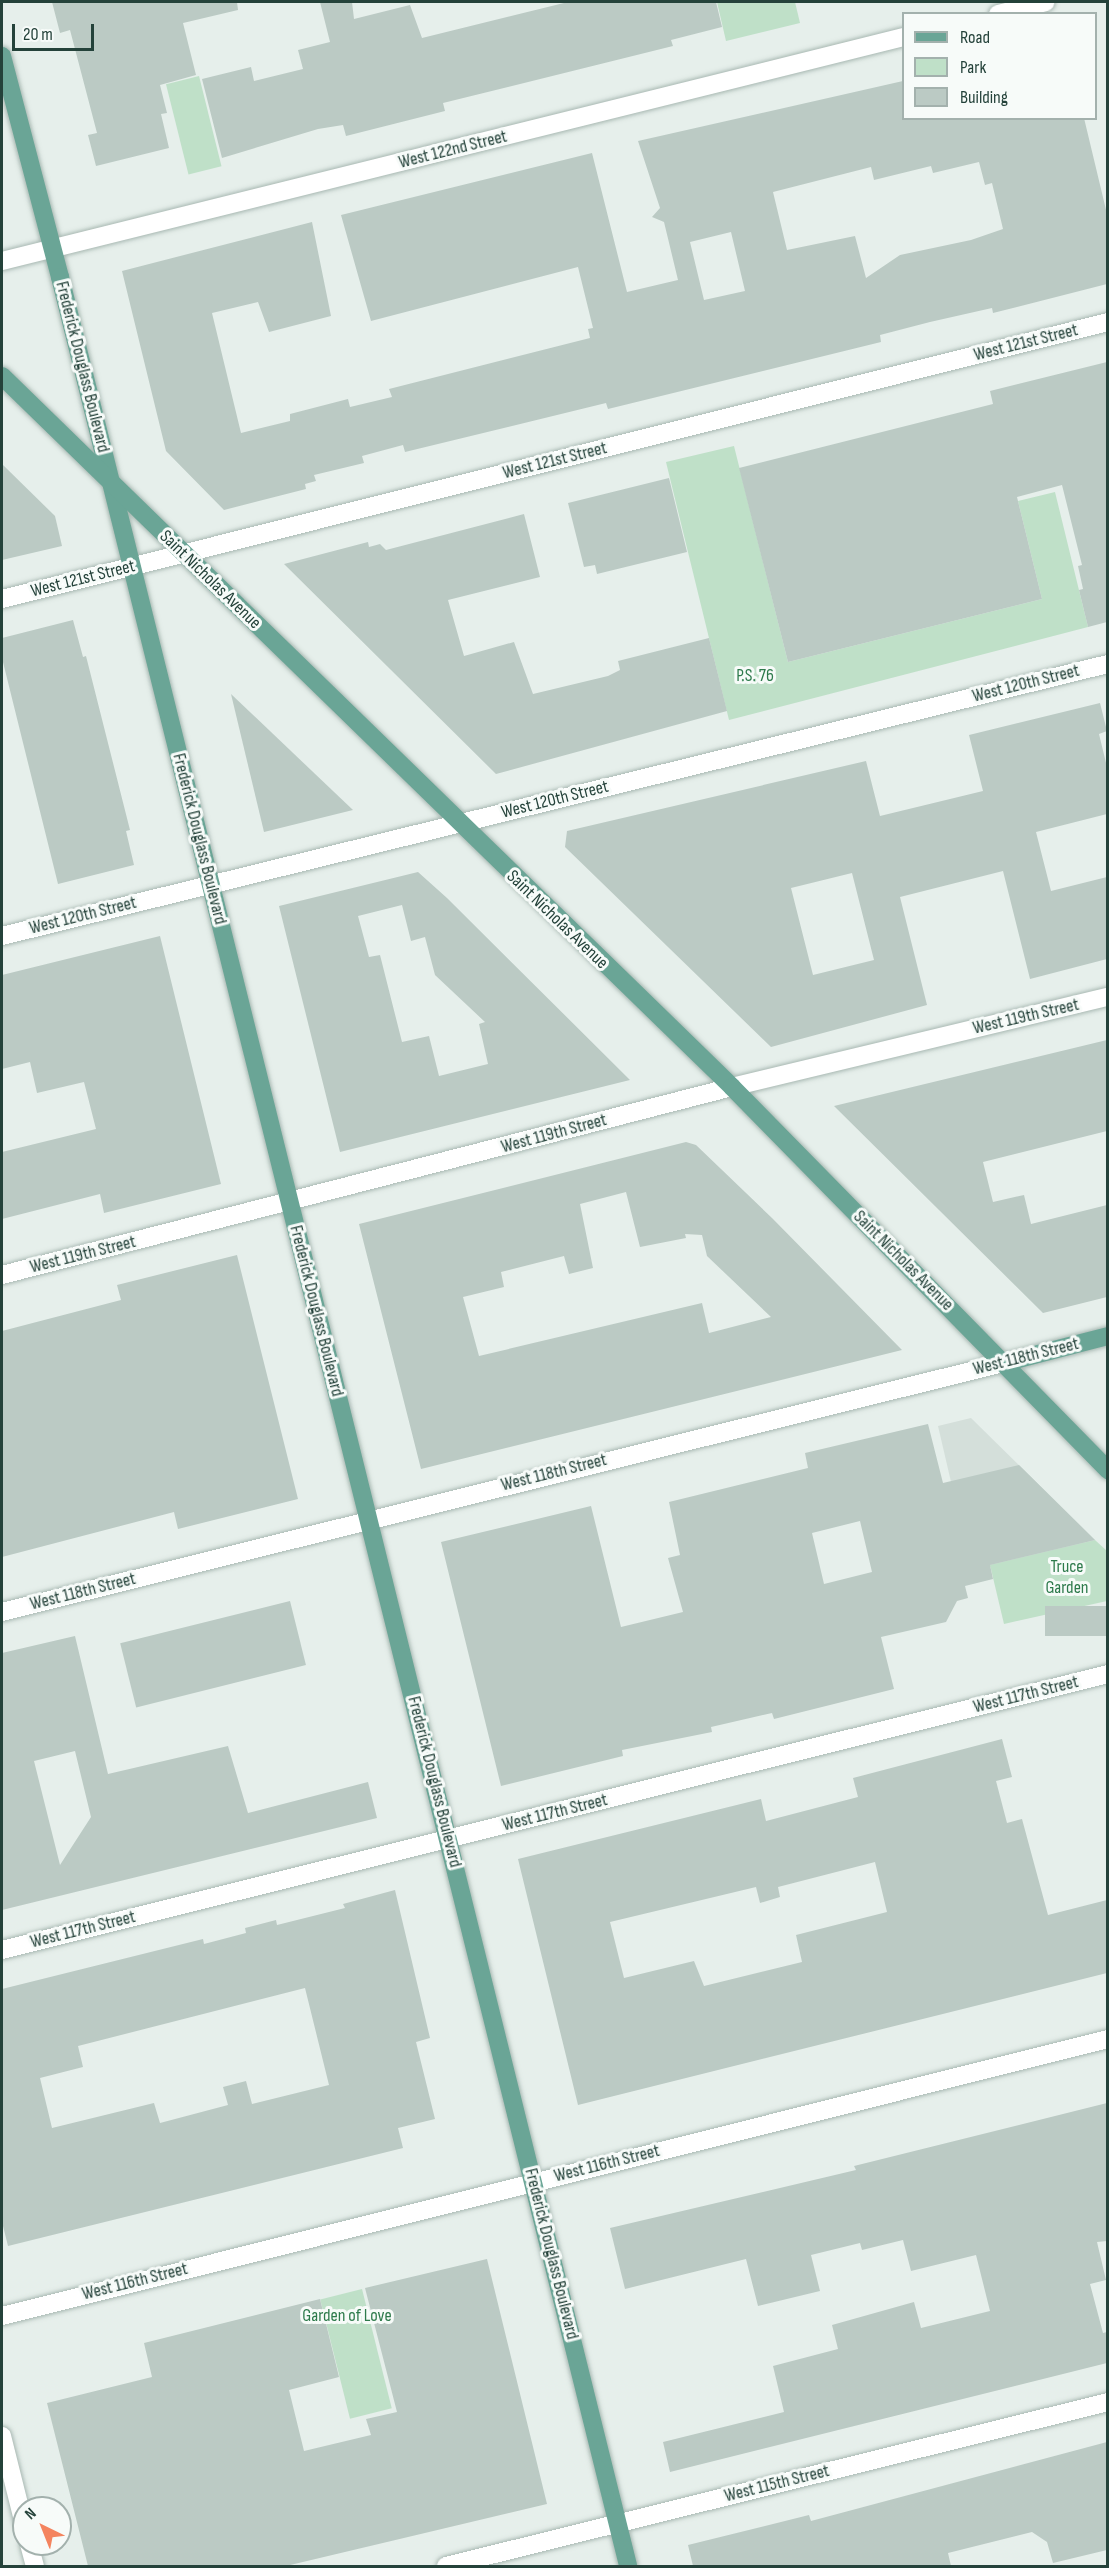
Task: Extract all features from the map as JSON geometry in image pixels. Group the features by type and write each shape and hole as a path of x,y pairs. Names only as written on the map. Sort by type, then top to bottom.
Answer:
{"main road":[{"name":"Frederick Douglass Boulevard","path":"2,56 53,250 628,2566"},
{"name":"Saint Nicholas Avenue","path":"2,376 458,824 732,1087 1107,1470"},
{"name":"West 118th Street","path":"1003,1363 1107,1336"}],"street":[{"path":"1006,12 1046,2"},
{"name":"West 122nd Street","path":"2,261 902,37"},
{"name":"West 121st Street","path":"2,599 1107,322"},
{"name":"West 120th Street","path":"2,936 1107,664"},
{"name":"West 119th Street","path":"2,1275 290,1204 732,1087 1107,997"},
{"name":"West 118th Street","path":"2,1612 1003,1363"},
{"name":"West 117th Street","path":"2,1950 1107,1674"},
{"name":"West 116th Street","path":"2,2316 1107,2039"},
{"name":"West 115th Street","path":"446,2566 1107,2402"},
{"path":"2,2436 17,2496"}],"shaded area":[{"path":"971,1418 1095,1540 972,1572 938,1426"}],"green space":[{"path":"717,2 795,2 800,23 726,41"},
{"path":"199,76 221,166 189,174 166,84"},
{"name":"P.S. 76","path":"734,446 788,662 1042,599 1018,501 1055,492 1088,627 729,720 666,462"},
{"name":"Truce Garden","path":"1095,1540 1107,1551 1107,1601 1004,1624 990,1565"},
{"name":"Garden of Love","path":"362,2289 392,2408 350,2419 320,2299"}],"building":[{"path":"52,2 237,2 238,10 183,23 196,75 160,85 167,113 161,114 169,148 96,166 88,135 97,133 70,30 60,33"},
{"path":"320,2 352,2 354,19 410,5 422,38 568,2 716,2 722,27 671,40 673,46 443,103 445,111 346,136 343,125 318,129 222,158 202,79 251,67 254,81 303,69 298,50 330,42"},
{"path":"902,81 902,120 1084,120 1107,214 1107,284 993,313 992,308 930,322 880,335 881,342 608,409 606,403 405,452 403,445 362,456 364,463 314,475 316,481 305,484 306,489 224,510 166,451 122,271 312,222 331,316 269,332 258,302 212,313 241,433 290,421 290,414 348,399 350,407 392,397 389,389 590,338 588,329 593,328 578,267 371,321 341,215 592,153 627,292 678,280 664,222 652,217 660,208 638,141","holes":["979,162 985,185 992,183 1003,229 971,240 900,255 866,278 855,236 787,250 773,192 871,167 874,180 931,166 933,173","731,232 745,291 704,300 690,242"]},
{"path":"1107,362 1107,622 1088,627 1079,590 1083,589 1078,566 1082,565 1062,485 1017,497 1042,599 788,662 739,468 993,404 990,391"},
{"path":"2,464 55,516 62,546 2,560"},
{"path":"669,478 687,552 597,574 595,565 584,567 568,503"},
{"path":"524,514 540,577 448,600 464,656 514,642 533,694 608,676 620,670 618,661 709,638 727,711 496,774 284,564 368,542 369,547 380,544 386,550"},
{"path":"73,620 83,657 86,656 130,830 126,831 134,865 58,884 2,658 2,638"},
{"path":"231,694 353,810 264,832"},
{"path":"1100,703 1107,731 1099,734 1107,767 1107,814 1036,832 1051,891 1107,877 1107,959 1030,979 1003,871 900,897 927,1005 771,1047 565,847 567,831 866,761 880,816 983,791 969,735","holes":["852,873 874,960 813,975 791,888"]},
{"path":"418,872 630,1080 340,1152 279,906","holes":["402,905 411,941 425,937 435,975 485,1022 479,1024 488,1064 439,1076 429,1036 402,1042 380,955 369,957 358,916"]},
{"path":"160,936 221,1184 104,1213 100,1194 2,1219 2,1152 96,1129 84,1082 37,1093 30,1062 2,1069 2,975"},
{"path":"1107,1040 1107,1131 983,1162 993,1202 1024,1195 1031,1224 1107,1205 1107,1297 1043,1313 834,1106"},
{"path":"686,1142 696,1145 772,1218 902,1350 421,1469 359,1224","holes":["626,1192 640,1247 686,1238 685,1234 702,1235 707,1256 771,1317 709,1333 702,1303 479,1356 463,1297 504,1287 501,1272 564,1256 569,1274 593,1268 580,1204"]},
{"path":"237,1255 298,1499 178,1529 174,1512 2,1557 2,1331 121,1300 117,1285"},
{"path":"928,1424 943,1483 1019,1465 1095,1540 990,1565 993,1579 965,1586 968,1598 957,1601 946,1622 881,1637 894,1689 774,1719 772,1713 711,1727 712,1732 622,1750 623,1756 501,1786 441,1542 591,1506 621,1627 683,1612 668,1558 680,1555 669,1502 808,1468 805,1453","holes":["860,1521 872,1572 824,1584 812,1533"]},
{"path":"290,1601 306,1665 136,1707 120,1643"},
{"path":"1045,1606 1107,1606 1107,1636 1045,1636"},
{"path":"75,1636 108,1774 228,1746 248,1813 368,1782 377,1818 2,1910 2,1653","holes":["75,1751 91,1817 60,1865 34,1761"]},
{"path":"1002,1739 1012,1777 996,1781 1007,1823 1022,1819 1048,1915 1107,1900 1107,1973 578,2105 518,1859 761,1799 766,1821 858,1797 853,1778","holes":["875,1862 887,1912 796,1935 802,1962 704,1986 694,1961 624,1978 610,1922 756,1887 760,1903 780,1897 778,1887"]},
{"path":"395,1890 430,2038 416,2042 435,2119 398,2128 403,2148 8,2246 2,2222 2,1989 203,1939 204,1944 246,1933 245,1928 276,1920 277,1925 345,1908 343,1904","holes":["305,1988 329,2085 252,2104 246,2081 223,2087 228,2105 160,2123 154,2103 52,2128 40,2078 83,2067 78,2046"]},
{"path":"1107,2103 1107,2241 1097,2242 1106,2280 1090,2284 1103,2333 1107,2332 1107,2363 670,2472 663,2442 784,2412 773,2366 838,2349 832,2325 914,2302 921,2328 990,2311 976,2255 911,2271 903,2240 862,2250 860,2243 811,2255 820,2291 758,2306 746,2259 625,2289 610,2228 856,2170 854,2166"},
{"path":"487,2259 547,2504 286,2566 88,2566 47,2403 152,2377 144,2343 320,2299 339,2377 289,2390 304,2451 371,2435 366,2419 397,2412 365,2288"},
{"path":"1107,2442 1107,2550 1053,2563 1047,2542 1032,2532 948,2553 951,2566 693,2566 688,2545 809,2515 811,2521"}]}
